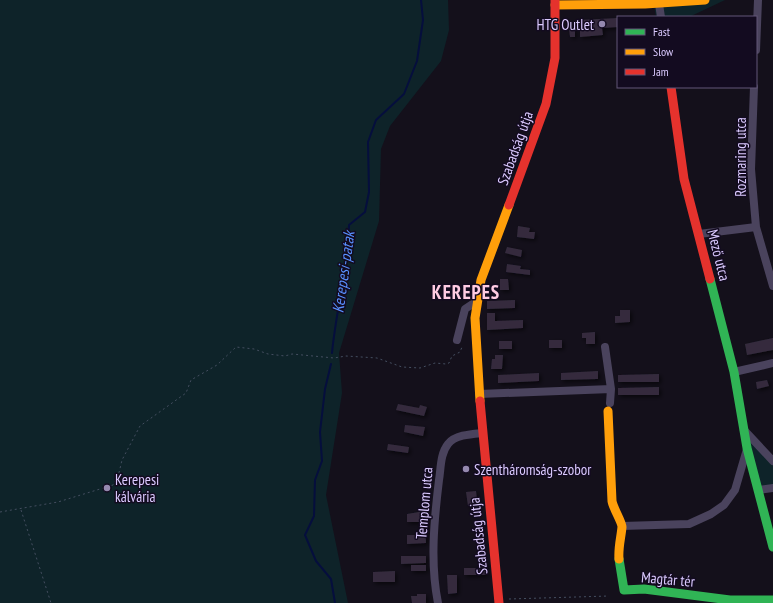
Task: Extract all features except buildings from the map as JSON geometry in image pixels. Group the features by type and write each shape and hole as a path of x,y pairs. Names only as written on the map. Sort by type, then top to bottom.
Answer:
{"street":[{"path":"555,3 659,4 706,0"},
{"path":"757,25 758,0"},
{"name":"Szabadság útja","path":"499,601 482,433 475,341 477,301 481,280 546,104 555,58 555,3"},
{"path":"659,4 661,16"},
{"name":"Mező utca","path":"671,88 684,179 734,372 748,448 773,547"},
{"name":"Rozmaring utca","path":"754,88 751,169 756,227 773,286"},
{"path":"699,234 756,227"},
{"path":"458,340 465,309 477,301"},
{"path":"604,347 611,389 609,407 612,501 614,511 622,526 689,524 711,514 724,505 735,490 748,448"},
{"path":"734,372 773,363"},
{"path":"479,394 611,389"},
{"path":"744,430 773,460"},
{"name":"Templom utca","path":"438,603 433,564 435,511 442,457 448,444 453,440 482,433"},
{"path":"758,490 773,488"},
{"name":"Magtár tér","path":"622,526 619,535 619,557 624,590 644,589 730,600 773,600"}],"path":[{"path":"0,512 58,502 113,485 118,477 122,460 140,426 186,393 191,380 216,364 236,348 254,349 268,354 285,356 292,354 334,358 346,356 377,358 402,367 420,368 449,362 452,356 460,352 462,345 458,340"},
{"path":"21,509 51,603"},
{"path":"499,601 609,596"}],"shaded area":[{"path":"0,0 448,0 449,30 441,61 390,126 381,149 379,221 339,353 342,393 326,495 348,603 0,603"},
{"path":"653,0 725,0 691,16 656,16"},
{"path":"744,430 773,461 773,488 758,490"}],"waterway":[{"name":"Kerepesi-patak","path":"332,353 344,273 349,225 365,212 369,192 368,142 376,120 404,94 417,61 423,20 421,0"},
{"name":"Kerepesi-patak","path":"331,364 325,389 320,432 322,461 315,480 314,516 305,535 316,561 331,579 335,603"}],"traffic: fast":[{"path":"710,279 734,372 747,448 773,547"},
{"path":"619,559 624,590 644,589 730,600 773,600"}],"traffic: slow":[{"path":"555,5 645,4 705,0"},
{"path":"480,401 475,318 481,280 509,205"},
{"path":"608,411 612,501 622,527 619,559"}],"traffic: jam":[{"path":"509,205 546,104 555,58 555,0"},
{"path":"671,88 684,179 710,279"},
{"path":"480,401 499,603"}],"place":[{"name":"HTG Outlet","path":"602,24"},
{"name":"Szentháromság-szobor","path":"466,469"},
{"name":"Kerepesi kálvária","path":"107,488"}],"district":[{"name":"KEREPES","path":"466,292"}]}
